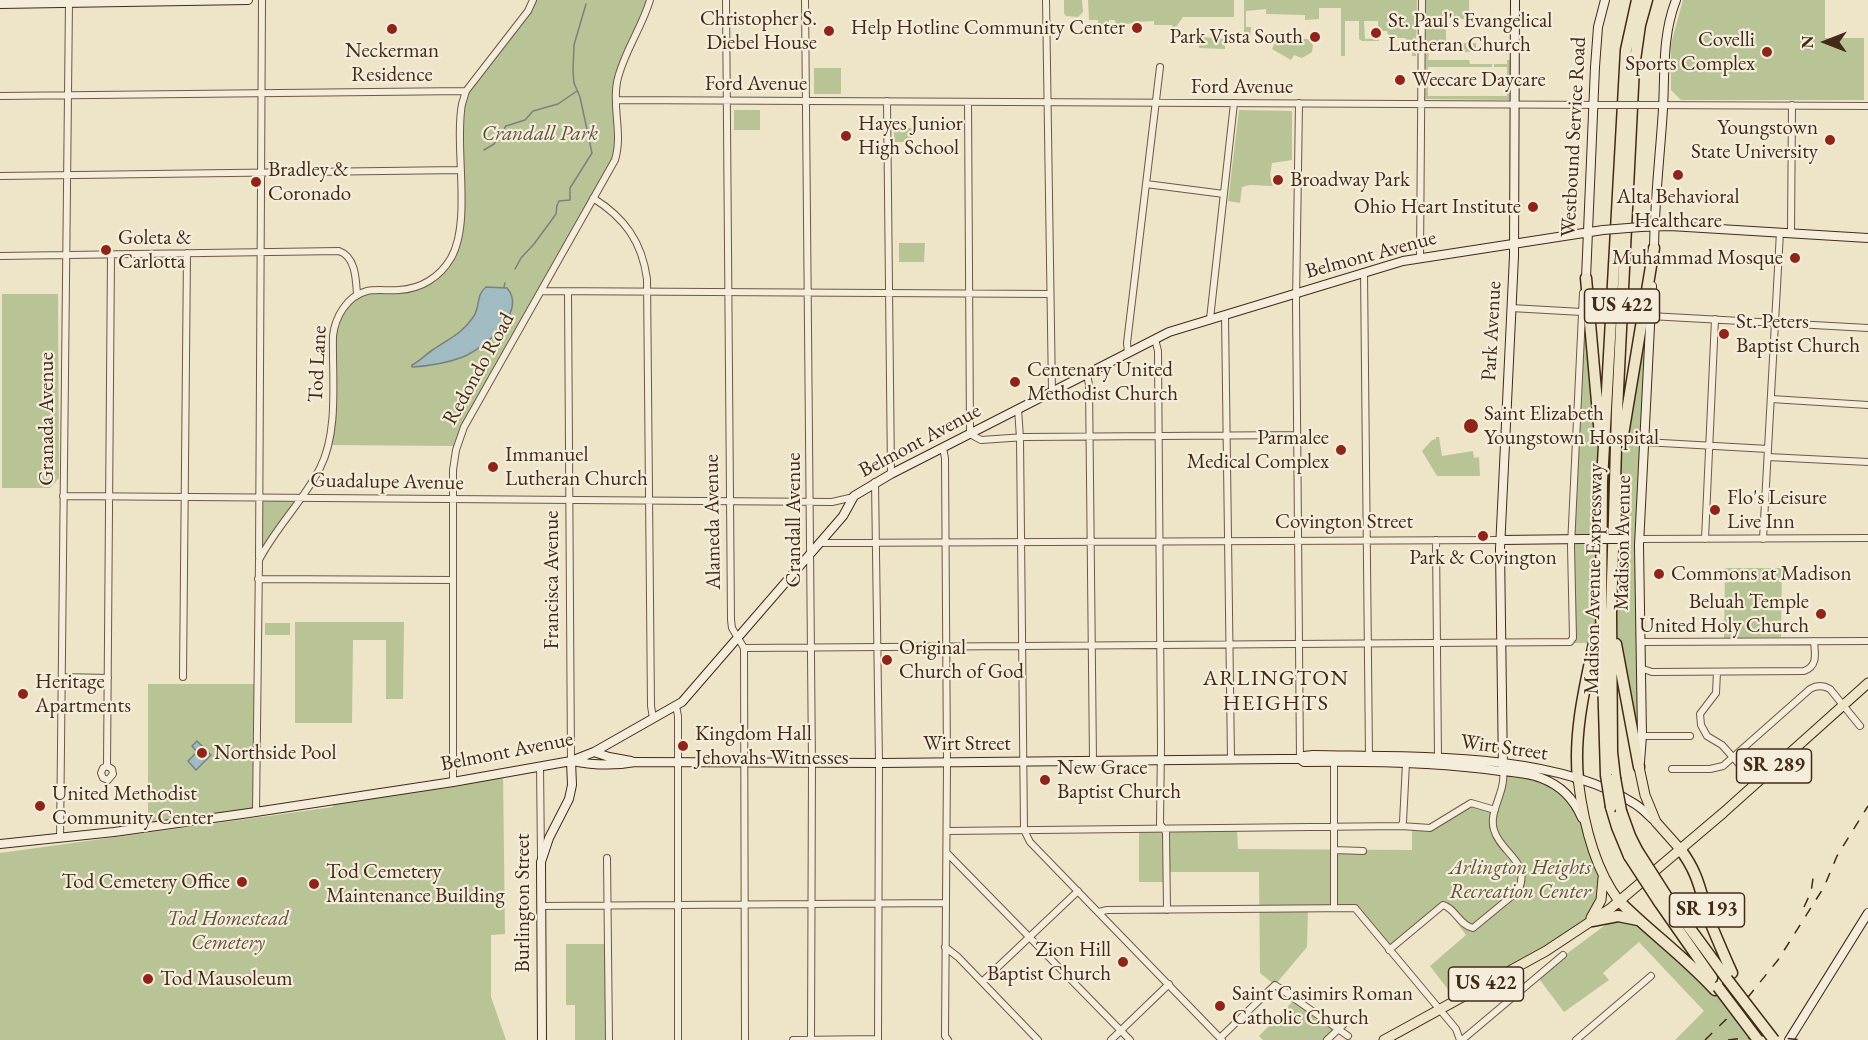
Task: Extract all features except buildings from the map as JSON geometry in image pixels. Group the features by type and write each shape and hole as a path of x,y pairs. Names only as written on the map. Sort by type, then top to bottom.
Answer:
{"highway":[{"name":"Madison Avenue Expressway","path":"1637,0 1630,27 1626,60 1602,481 1610,777 1617,827 1716,988 1758,1040"},
{"name":"Madison Avenue Expressway","path":"1606,610 1615,488 1634,68 1640,25 1647,0"},
{"path":"1615,488 1654,249"},
{"path":"1586,278 1586,313 1602,481"},
{"name":"US 422","path":"1606,610 1639,767"},
{"name":"US 422","path":"1578,779 1576,758 1578,730 1606,610"},
{"name":"SR 193","path":"1680,849 1698,878 1708,916 1729,976 1744,1002 1774,1040"},
{"name":"Madison Avenue Expressway","path":"1663,900 1729,976"},
{"name":"SR 193","path":"1619,901 1716,988"},
{"path":"1589,923 1616,916 1638,920"}],"main road":[{"path":"2,3 248,0"},
{"name":"Park Avenue","path":"1503,767 1501,540 1514,243 1515,0"},
{"name":"Westbound Service Road","path":"1586,278 1597,40 1605,0"},
{"name":"Madison Avenue","path":"1656,822 1645,795 1639,767 1642,736 1639,539 1665,44 1676,0"},
{"name":"Belmont Avenue","path":"0,844 114,832 453,782 571,761 594,752 676,706 689,695 821,543 843,516 854,496 875,482 1155,339 1210,319 1420,257 1587,232 1656,225 1868,238"},
{"name":"Covington Street","path":"1501,540 1639,539"},
{"name":"SR 289","path":"1680,849 1868,683"},
{"name":"Wirt Street","path":"594,752 635,762 678,763 1300,759 1304,756 1406,764 1503,767 1537,776 1552,783 1573,801 1586,826 1603,876 1619,901"},
{"name":"Wirt Street","path":"1334,759 1369,756 1438,758 1578,779 1615,793 1638,806 1680,849"},
{"name":"Wirt Street","path":"571,761 585,764 620,765 635,762"},
{"name":"Francisca Avenue","path":"541,862 549,838 569,799 572,785 571,761"},
{"name":"US 422","path":"1578,779 1586,826"},
{"name":"US 422","path":"1384,1040 1546,951 1619,901 1680,849"},
{"name":"Burlington Street","path":"541,862 542,1040"},
{"name":"US 422","path":"1589,923 1601,900 1603,876"},
{"path":"1790,1040 1867,915"}],"street":[{"path":"256,812 262,0"},
{"path":"0,256 335,251 345,253 352,262 357,295 368,291 404,290 421,285 437,275 446,265 454,253 459,234 461,109 466,91 528,11 532,0"},
{"name":"Redondo Road","path":"453,782 454,459 461,435 616,155 618,135 616,100 619,73 650,0"},
{"name":"Alameda Avenue","path":"726,0 731,620 737,638 744,648"},
{"name":"Crandall Avenue","path":"805,0 812,763 811,1040"},
{"path":"1046,0 1052,392"},
{"path":"1420,257 1422,0"},
{"name":"Granada Avenue","path":"60,838 69,2"},
{"path":"1128,353 1126,343 1160,68"},
{"path":"0,96 466,91"},
{"name":"Ford Avenue","path":"616,100 1868,106"},
{"path":"887,101 891,474"},
{"path":"968,102 970,434 981,440 1297,435"},
{"path":"1210,319 1234,103"},
{"path":"1299,104 1296,294 1300,759"},
{"path":"1791,233 1792,105"},
{"path":"0,177 460,170"},
{"path":"1146,184 1224,194"},
{"path":"593,198 618,216 637,240 646,266 651,706 653,718"},
{"path":"1763,539 1780,232"},
{"path":"107,766 111,254"},
{"path":"183,677 187,254"},
{"path":"1364,272 1369,756"},
{"path":"541,291 1050,294"},
{"name":"Francisca Avenue","path":"567,292 571,761"},
{"name":"Tod Lane","path":"258,560 322,465 330,439 335,325 341,310 357,295"},
{"path":"745,1040 744,648 1567,642 1572,640 1572,539 1586,313 1511,308"},
{"path":"1225,315 1231,759"},
{"path":"1650,316 1868,328"},
{"path":"1705,539 1715,319"},
{"path":"1155,339 1158,351 1159,436 1160,824 1166,832 1167,910"},
{"path":"1087,374 1090,437 1093,761"},
{"path":"1771,399 1868,405"},
{"path":"1018,409 1024,830 1030,842 1221,1039 1275,985 1348,1036"},
{"path":"1644,442 1768,449"},
{"path":"943,448 945,459 947,1038"},
{"path":"1768,457 1868,462"},
{"path":"792,1040 878,1039 878,544 875,482"},
{"name":"Guadalupe Avenue","path":"63,496 832,502 854,496"},
{"name":"Covington Street","path":"1639,539 1868,538"},
{"path":"1436,540 1438,758"},
{"name":"Covington Street","path":"821,543 1501,540"},
{"path":"258,579 453,580"},
{"path":"1640,668 1652,672 1804,671 1815,663 1814,641"},
{"path":"1640,642 1868,641"},
{"path":"1717,672 1716,693 1703,708 1699,720 1707,736 1722,746 1756,783"},
{"path":"62,677 108,678"},
{"path":"1672,769 1717,768 1733,759 1813,688 1823,686 1830,689 1860,726"},
{"path":"676,706 678,716 678,1040"},
{"path":"1642,736 1690,736"},
{"path":"1334,759 1334,908"},
{"path":"1781,760 1799,778"},
{"path":"1401,825 1406,764"},
{"name":"Burlington Street","path":"540,766 541,862"},
{"path":"1389,950 1443,905 1448,906 1466,926 1473,928 1518,891 1521,883 1521,870 1494,832 1492,821 1504,785 1503,767"},
{"path":"947,831 1401,825 1430,828 1471,803 1495,810"},
{"path":"1334,850 1363,850"},
{"path":"946,853 1130,1040"},
{"path":"607,858 609,1040"},
{"path":"982,982 1078,891"},
{"path":"542,906 945,903"},
{"path":"1100,912 1107,910 1354,908 1456,1029 1461,1040 1563,955"},
{"path":"945,947 1038,1040"},
{"path":"1576,1040 1651,976"},
{"path":"1110,1040 1168,984"},
{"path":"1327,1040 1344,1024"}],"green space":[{"name":"Crandall Park","path":"533,0 650,0 619,73 617,155 464,427 456,449 453,446 329,445 333,336 337,318 357,295 421,285 446,265 459,234 461,109 466,91"},
{"path":"1064,0 1082,0 1083,12 1078,17 1066,16"},
{"path":"1088,0 1234,0 1234,17 1183,17 1176,27 1154,25 1154,21 1136,22 1124,24 1123,33 1116,33 1115,20 1109,20 1109,25 1098,25 1098,20 1089,20"},
{"path":"1244,0 1417,0 1416,56 1412,56 1412,49 1406,49 1406,38 1389,38 1387,31 1378,31 1378,21 1364,21 1365,39 1379,38 1379,41 1362,41 1359,39 1359,21 1345,21 1345,56 1341,56 1341,8 1319,8 1319,19 1305,20 1305,15 1266,14 1266,9 1246,11 1246,27 1251,27 1250,38 1244,38"},
{"path":"1426,0 1469,0 1469,16 1477,16 1475,19 1446,21 1448,43 1476,43 1476,49 1470,49 1470,52 1429,52 1428,60 1469,60 1470,64 1492,64 1492,67 1428,67 1428,96 1507,96 1507,67 1494,67 1494,64 1507,64 1507,60 1510,60 1510,100 1425,99"},
{"name":"Covelli Sports Complex","path":"1683,0 1825,0 1825,38 1864,38 1864,100 1681,100 1671,90 1671,44"},
{"path":"1202,37 1225,39 1225,49 1199,48 1199,39"},
{"path":"1282,39 1294,44 1302,39 1308,39 1313,45 1312,52 1302,58 1294,55 1291,60 1272,49 1275,43"},
{"path":"814,68 841,68 841,94 814,94"},
{"path":"734,110 760,110 760,130 734,130"},
{"path":"1239,110 1292,111 1292,160 1272,163 1270,175 1273,186 1242,187 1240,203 1228,201"},
{"path":"894,128 912,128 912,142 894,142"},
{"path":"899,243 925,243 924,262 899,262"},
{"path":"1650,263 1639,539 1642,736 1632,735 1611,613 1615,488"},
{"path":"2,294 58,294 59,478 50,488 2,488"},
{"path":"1585,314 1599,423 1601,608 1594,643 1573,643 1571,546"},
{"path":"1436,437 1439,437 1442,456 1473,451 1474,458 1479,457 1480,476 1437,476 1422,451"},
{"path":"259,497 301,497 259,560"},
{"path":"1725,568 1782,568 1781,637 1724,638"},
{"path":"295,622 404,622 403,699 386,699 386,640 353,640 352,723 295,723"},
{"path":"265,623 290,623 290,635 265,635"},
{"name":"Northside Pool","path":"148,684 257,684 256,812 148,827"},
{"path":"1313,755 1448,758 1503,764 1503,771 1447,764 1304,762 1300,759"},
{"name":"Arlington Heights Recreation Center","path":"1503,771 1539,778 1553,784 1567,796 1583,821 1596,851 1603,880 1603,891 1600,904 1593,917 1576,933 1532,960 1456,1000 1430,966 1466,935 1444,905 1389,950 1354,908 1308,908 1307,947 1275,985 1260,973 1259,872 1167,872 1167,882 1139,882 1139,829 1237,828 1238,849 1412,850 1412,827 1436,825 1465,804 1471,803 1495,810 1504,785"},
{"name":"Tod Homestead Cemetery","path":"503,772 505,934 491,935 491,997 506,1040 0,1040 0,853 333,807 331,800"},
{"path":"1616,917 1638,920 1700,973 1758,1040 1675,1040 1704,1011 1639,942 1603,973 1609,980 1564,1012 1537,976"},
{"path":"566,944 609,944 609,1040 575,1040 575,1005 566,1005"},
{"path":"1295,999 1338,1029 1327,1040 1263,1040 1259,1036"}],"water":[{"path":"486,287 507,288 512,298 512,308 508,318 491,338 463,357 438,364 412,367 465,327 474,316 481,294"},
{"path":"197,741 211,755 196,770 188,761 197,752 192,746"}],"waterway":[{"path":"515,269 556,214 559,201 570,200 570,188 592,153 573,71 574,45 586,4"},
{"path":"484,150 494,144 506,126 525,120 533,111 558,104 577,91"},
{"path":"504,287 505,283"}],"railway":[{"path":"1705,1040 1744,1002 1778,960 1824,887 1837,856 1868,806"},
{"path":"1804,907 1811,892 1814,872"},
{"path":"1728,1040 1762,1036 1802,1040"}],"place":[{"name":"Help Hotline Community Center","path":"1137,28"},
{"name":"Neckerman Residence","path":"392,29"},
{"name":"Christopher S. Diebel House","path":"829,31"},
{"name":"St. Paul's Evangelical Lutheran Church","path":"1376,33"},
{"name":"Park Vista South","path":"1315,37"},
{"name":"Covelli Sports Complex","path":"1767,52"},
{"name":"Weecare Daycare","path":"1400,80"},
{"name":"Hayes Junior High School","path":"846,136"},
{"name":"Youngstown State University","path":"1830,140"},
{"name":"Alta Behavioral Healthcare","path":"1678,175"},
{"name":"Broadway Park","path":"1278,180"},
{"name":"Bradley & Coronado","path":"256,182"},
{"name":"Ohio Heart Institute","path":"1533,207"},
{"name":"Goleta & Carlotta","path":"106,250"},
{"name":"Muhammad Mosque","path":"1795,258"},
{"name":"St. Peters Baptist Church","path":"1724,334"},
{"name":"Centenary United Methodist Church","path":"1015,382"},
{"name":"Saint Elizabeth Youngstown Hospital","path":"1471,426"},
{"name":"Parmalee Medical Complex","path":"1341,450"},
{"name":"Immanuel Lutheran Church","path":"493,467"},
{"name":"Flo's Leisure Live Inn","path":"1715,510"},
{"name":"Park & Covington","path":"1483,536"},
{"name":"Commons at Madison","path":"1659,574"},
{"name":"Beluah Temple United Holy Church","path":"1821,614"},
{"name":"Original Church of God","path":"887,660"},
{"name":"Heritage Apartments","path":"23,694"},
{"name":"Kingdom Hall Jehovahs Witnesses","path":"683,746"},
{"name":"Northside Pool","path":"202,753"},
{"name":"New Grace Baptist Church","path":"1045,780"},
{"name":"United Methodist Community Center","path":"40,806"},
{"name":"Tod Cemetery Office","path":"242,882"},
{"name":"Tod Cemetery Maintenance Building","path":"314,884"},
{"name":"Zion Hill Baptist Church","path":"1123,962"},
{"name":"Tod Mausoleum","path":"148,979"},
{"name":"Saint Casimirs Roman Catholic Church","path":"1220,1006"}],"district":[{"name":"ARLINGTON HEIGHTS","path":"1276,692"}]}
